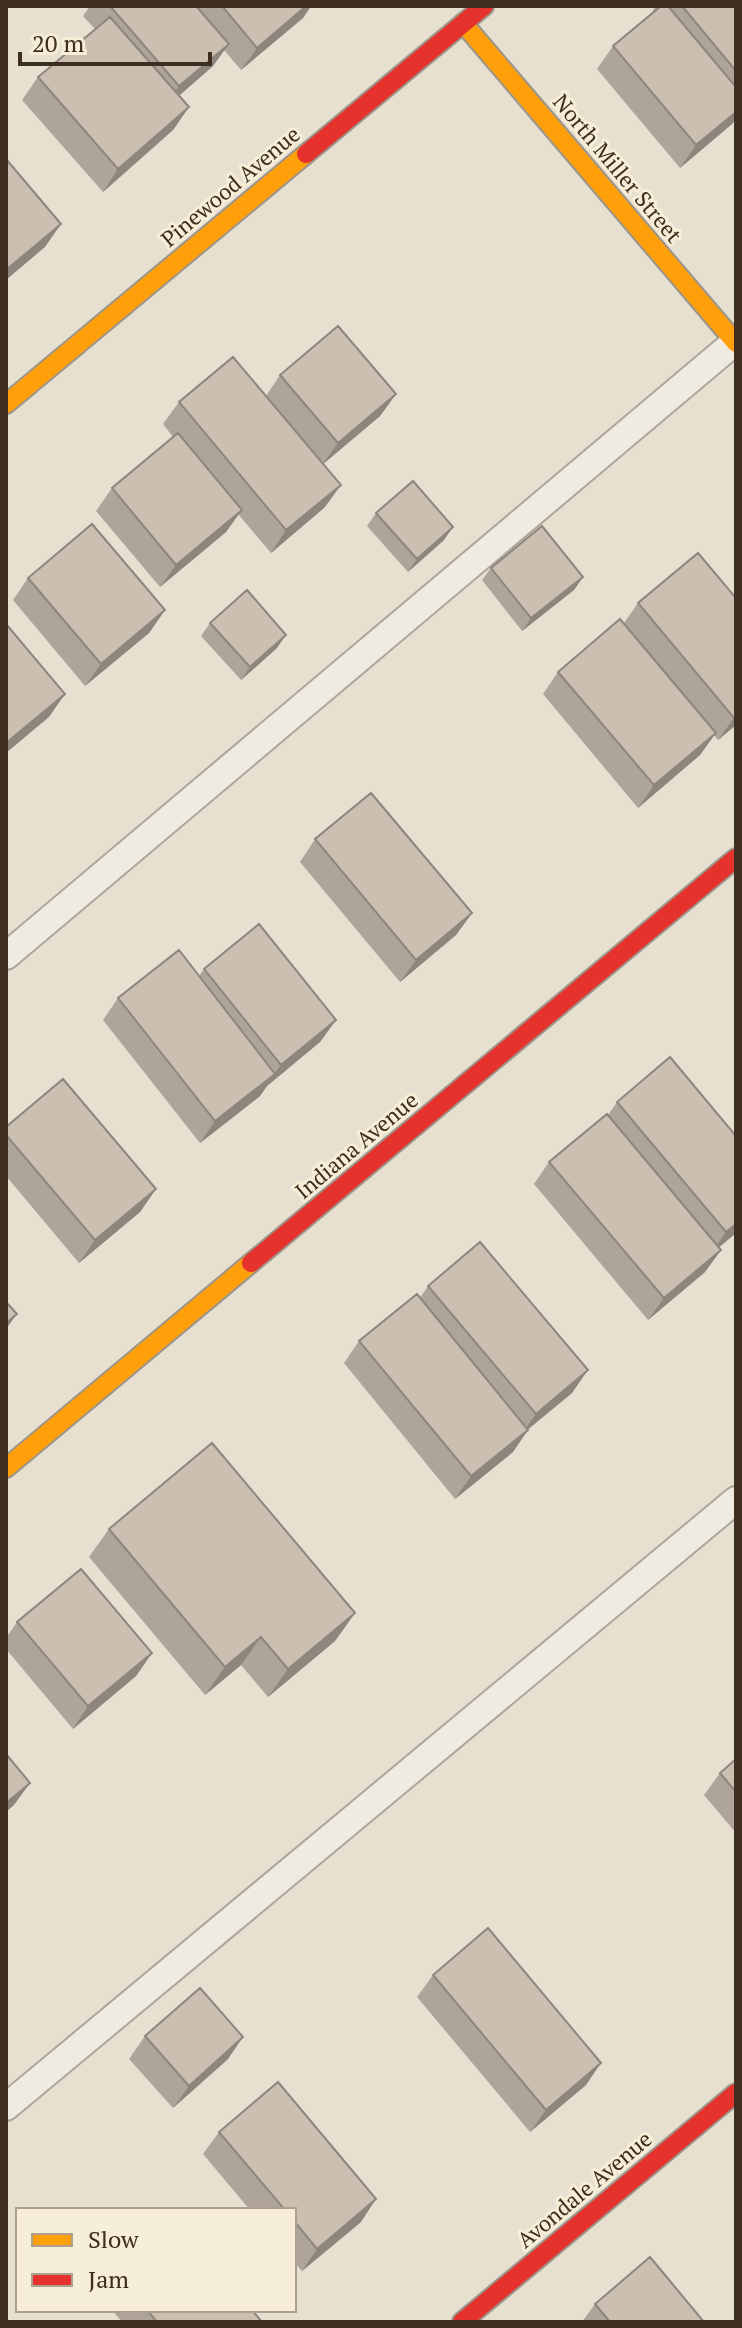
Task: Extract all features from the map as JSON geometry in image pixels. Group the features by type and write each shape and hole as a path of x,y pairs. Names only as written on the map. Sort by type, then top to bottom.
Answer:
{"street":[{"name":"Pinewood Avenue","path":"6,404 484,6"},
{"name":"North Miller Street","path":"463,23 736,342"},
{"name":"Indiana Avenue","path":"6,1468 736,858"},
{"name":"Avondale Avenue","path":"462,2322 736,2093"}],"lane":[{"path":"6,956 736,342"},
{"path":"6,2107 736,1500"}],"building":[{"path":"110,6 196,6 229,44 179,86"},
{"path":"222,6 306,6 257,48"},
{"path":"661,6 668,6 736,87 736,112 696,145 613,46"},
{"path":"682,6 736,6 736,71"},
{"path":"110,17 189,107 118,169 38,77"},
{"path":"6,159 61,224 6,270"},
{"path":"338,326 396,394 338,443 280,375"},
{"path":"233,357 341,485 286,530 179,402"},
{"path":"178,433 242,510 176,565 112,488"},
{"path":"413,481 453,527 417,559 376,513"},
{"path":"92,524 165,610 101,664 28,578"},
{"path":"542,526 583,577 531,618 491,568"},
{"path":"698,553 736,598 734,718 638,603"},
{"path":"247,590 286,635 250,667 210,623"},
{"path":"620,619 716,733 654,785 558,672"},
{"path":"6,624 65,694 6,743"},
{"path":"371,793 472,913 416,960 315,839"},
{"path":"259,924 336,1020 281,1065 204,969"},
{"path":"179,950 275,1074 215,1121 118,998"},
{"path":"670,1057 736,1136 736,1224 726,1232 617,1102"},
{"path":"63,1079 156,1189 95,1240 6,1135 6,1127"},
{"path":"607,1114 721,1250 664,1298 549,1162"},
{"path":"480,1242 588,1370 536,1414 428,1286"},
{"path":"417,1294 528,1430 471,1476 359,1341"},
{"path":"6,1302 17,1314 6,1323"},
{"path":"212,1443 355,1613 288,1669 261,1637 225,1667 109,1529"},
{"path":"81,1569 152,1653 88,1706 17,1622"},
{"path":"6,1754 30,1783 6,1803"},
{"path":"736,1759 736,1792 720,1773"},
{"path":"488,1928 601,2063 546,2110 433,1975"},
{"path":"200,1988 243,2037 189,2086 145,2036"},
{"path":"278,2082 376,2199 317,2249 296,2223 296,2208 283,2208 219,2132"},
{"path":"650,2257 704,2322 610,2322 595,2304"},
{"path":"149,2312 254,2312 262,2322 157,2322"}],"traffic: slow":[{"path":"463,23 736,343"},
{"path":"6,404 306,154"},
{"path":"6,1468 251,1263"}],"traffic: jam":[{"path":"306,154 484,6"},
{"path":"251,1263 736,858"},
{"path":"462,2322 736,2093"}]}
